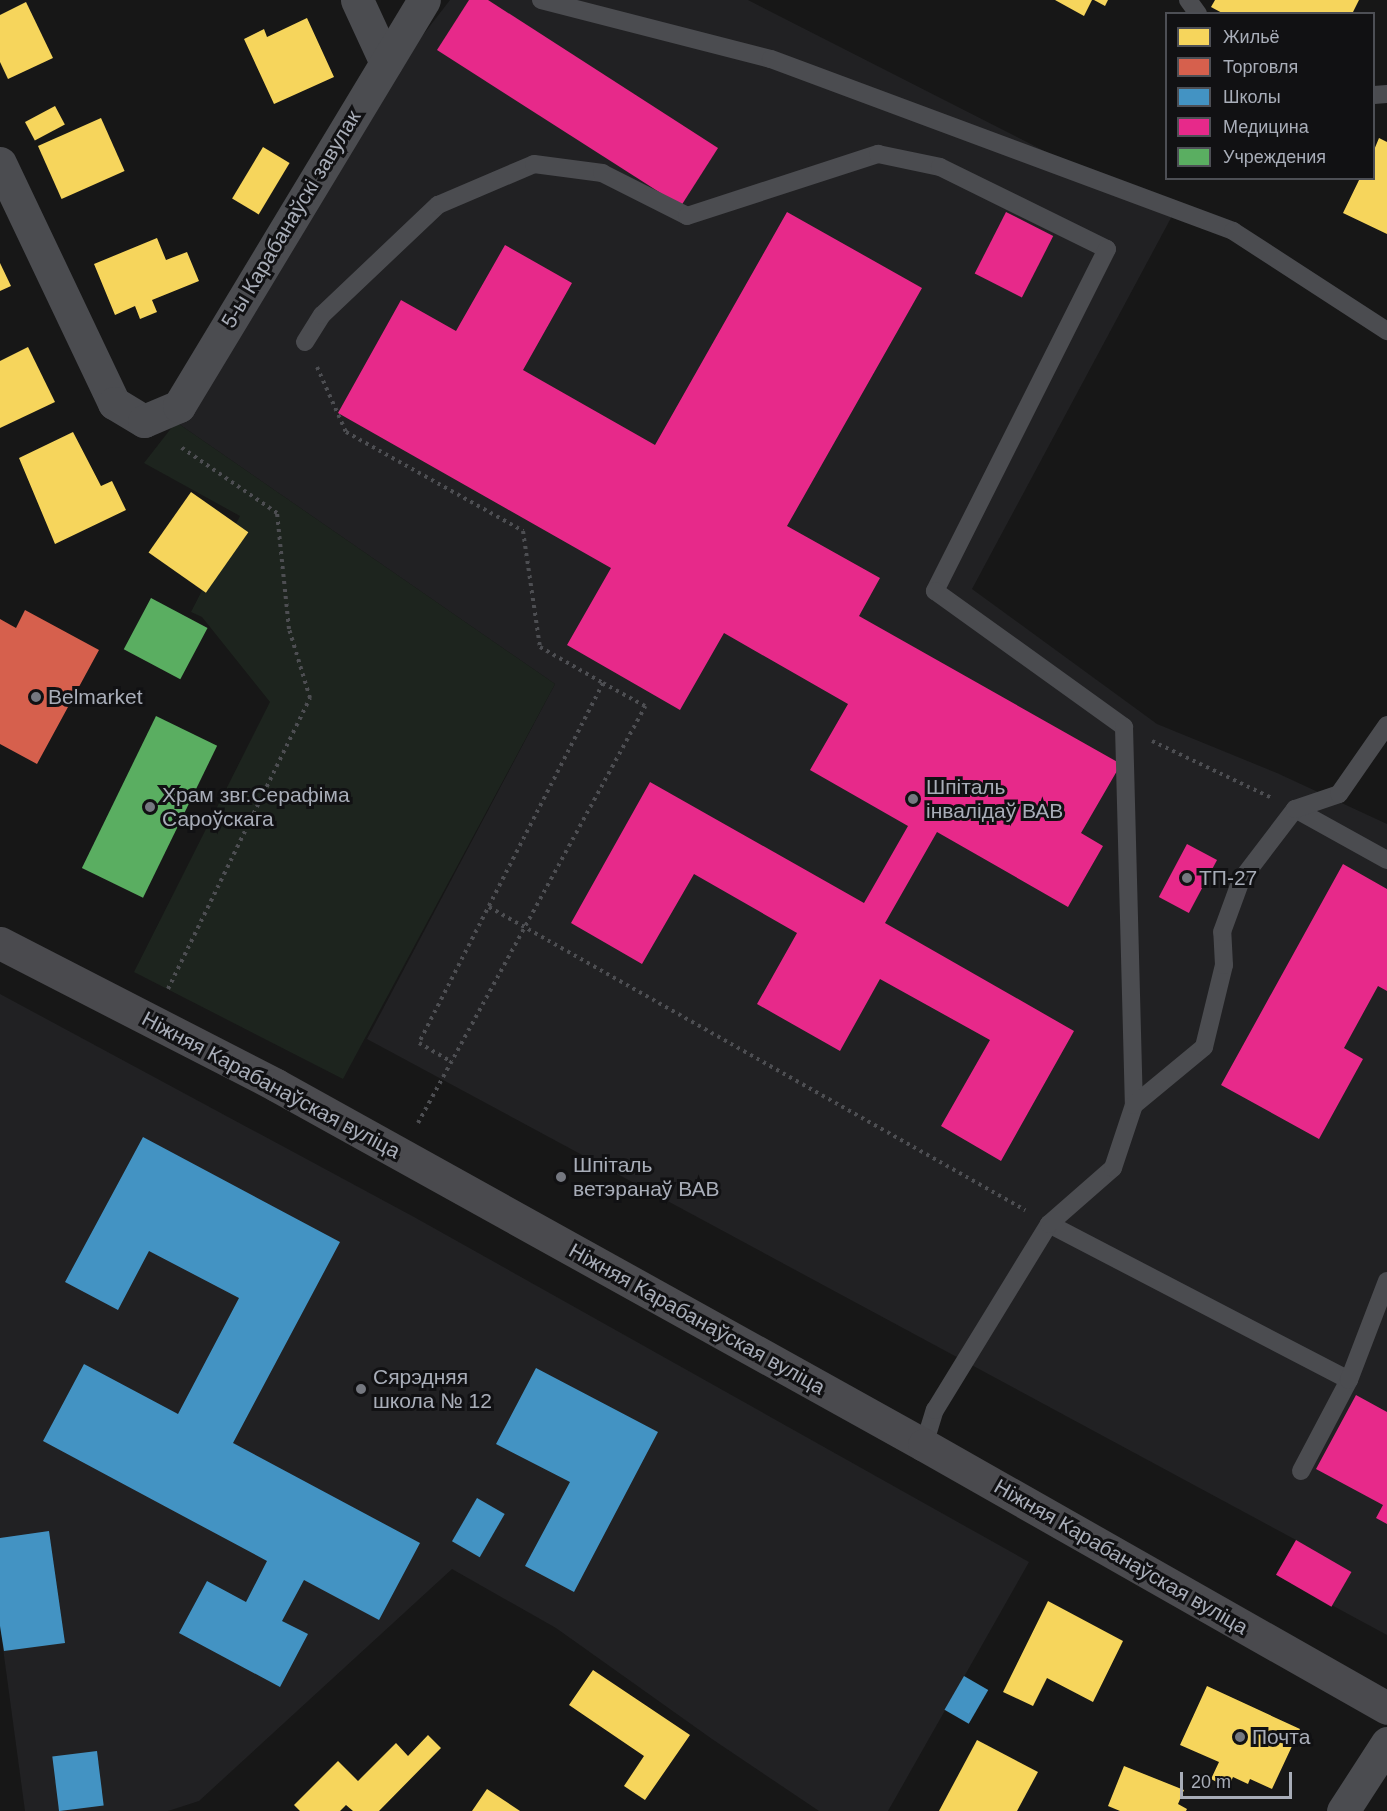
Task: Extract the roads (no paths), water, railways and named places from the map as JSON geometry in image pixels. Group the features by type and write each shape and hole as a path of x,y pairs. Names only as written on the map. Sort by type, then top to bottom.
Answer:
{"main road":[{"name":"Ніжняя Карабанаўская вуліца","path":"0,943 276,1085 924,1445 1387,1707"}],"street":[{"path":"357,0 386,63"},
{"name":"5-ы Карабанаўскі завулак","path":"0,163 114,403 144,422 178,406 424,0"},
{"path":"1342,1811 1387,1743"}],"lane":[{"path":"541,0 771,59 1233,231 1387,331"},
{"path":"305,342 321,315 438,205 534,164 602,173 687,216 878,154 940,167 1107,249 935,591 1124,728 1134,1105 1113,1168 1049,1224 935,1410 924,1445"},
{"path":"1134,1105 1204,1047 1224,965 1222,932 1241,880 1295,809 1340,794 1387,725"},
{"path":"1295,809 1387,860"},
{"path":"1049,1224 1349,1380"},
{"path":"1301,1471 1349,1380 1387,1281"}],"place":[{"name":"Belmarket","path":"36,697"},
{"name":"Шпіталь інвалідаў ВАВ","path":"913,799"},
{"name":"Храм звг.Серафіма Сароўскага","path":"150,807"},
{"name":"ТП-27","path":"1187,878"},
{"name":"Шпіталь ветэранаў ВАВ","path":"561,1177"},
{"name":"Сярэдняя школа № 12","path":"361,1389"},
{"name":"Почта","path":"1240,1737"}]}
